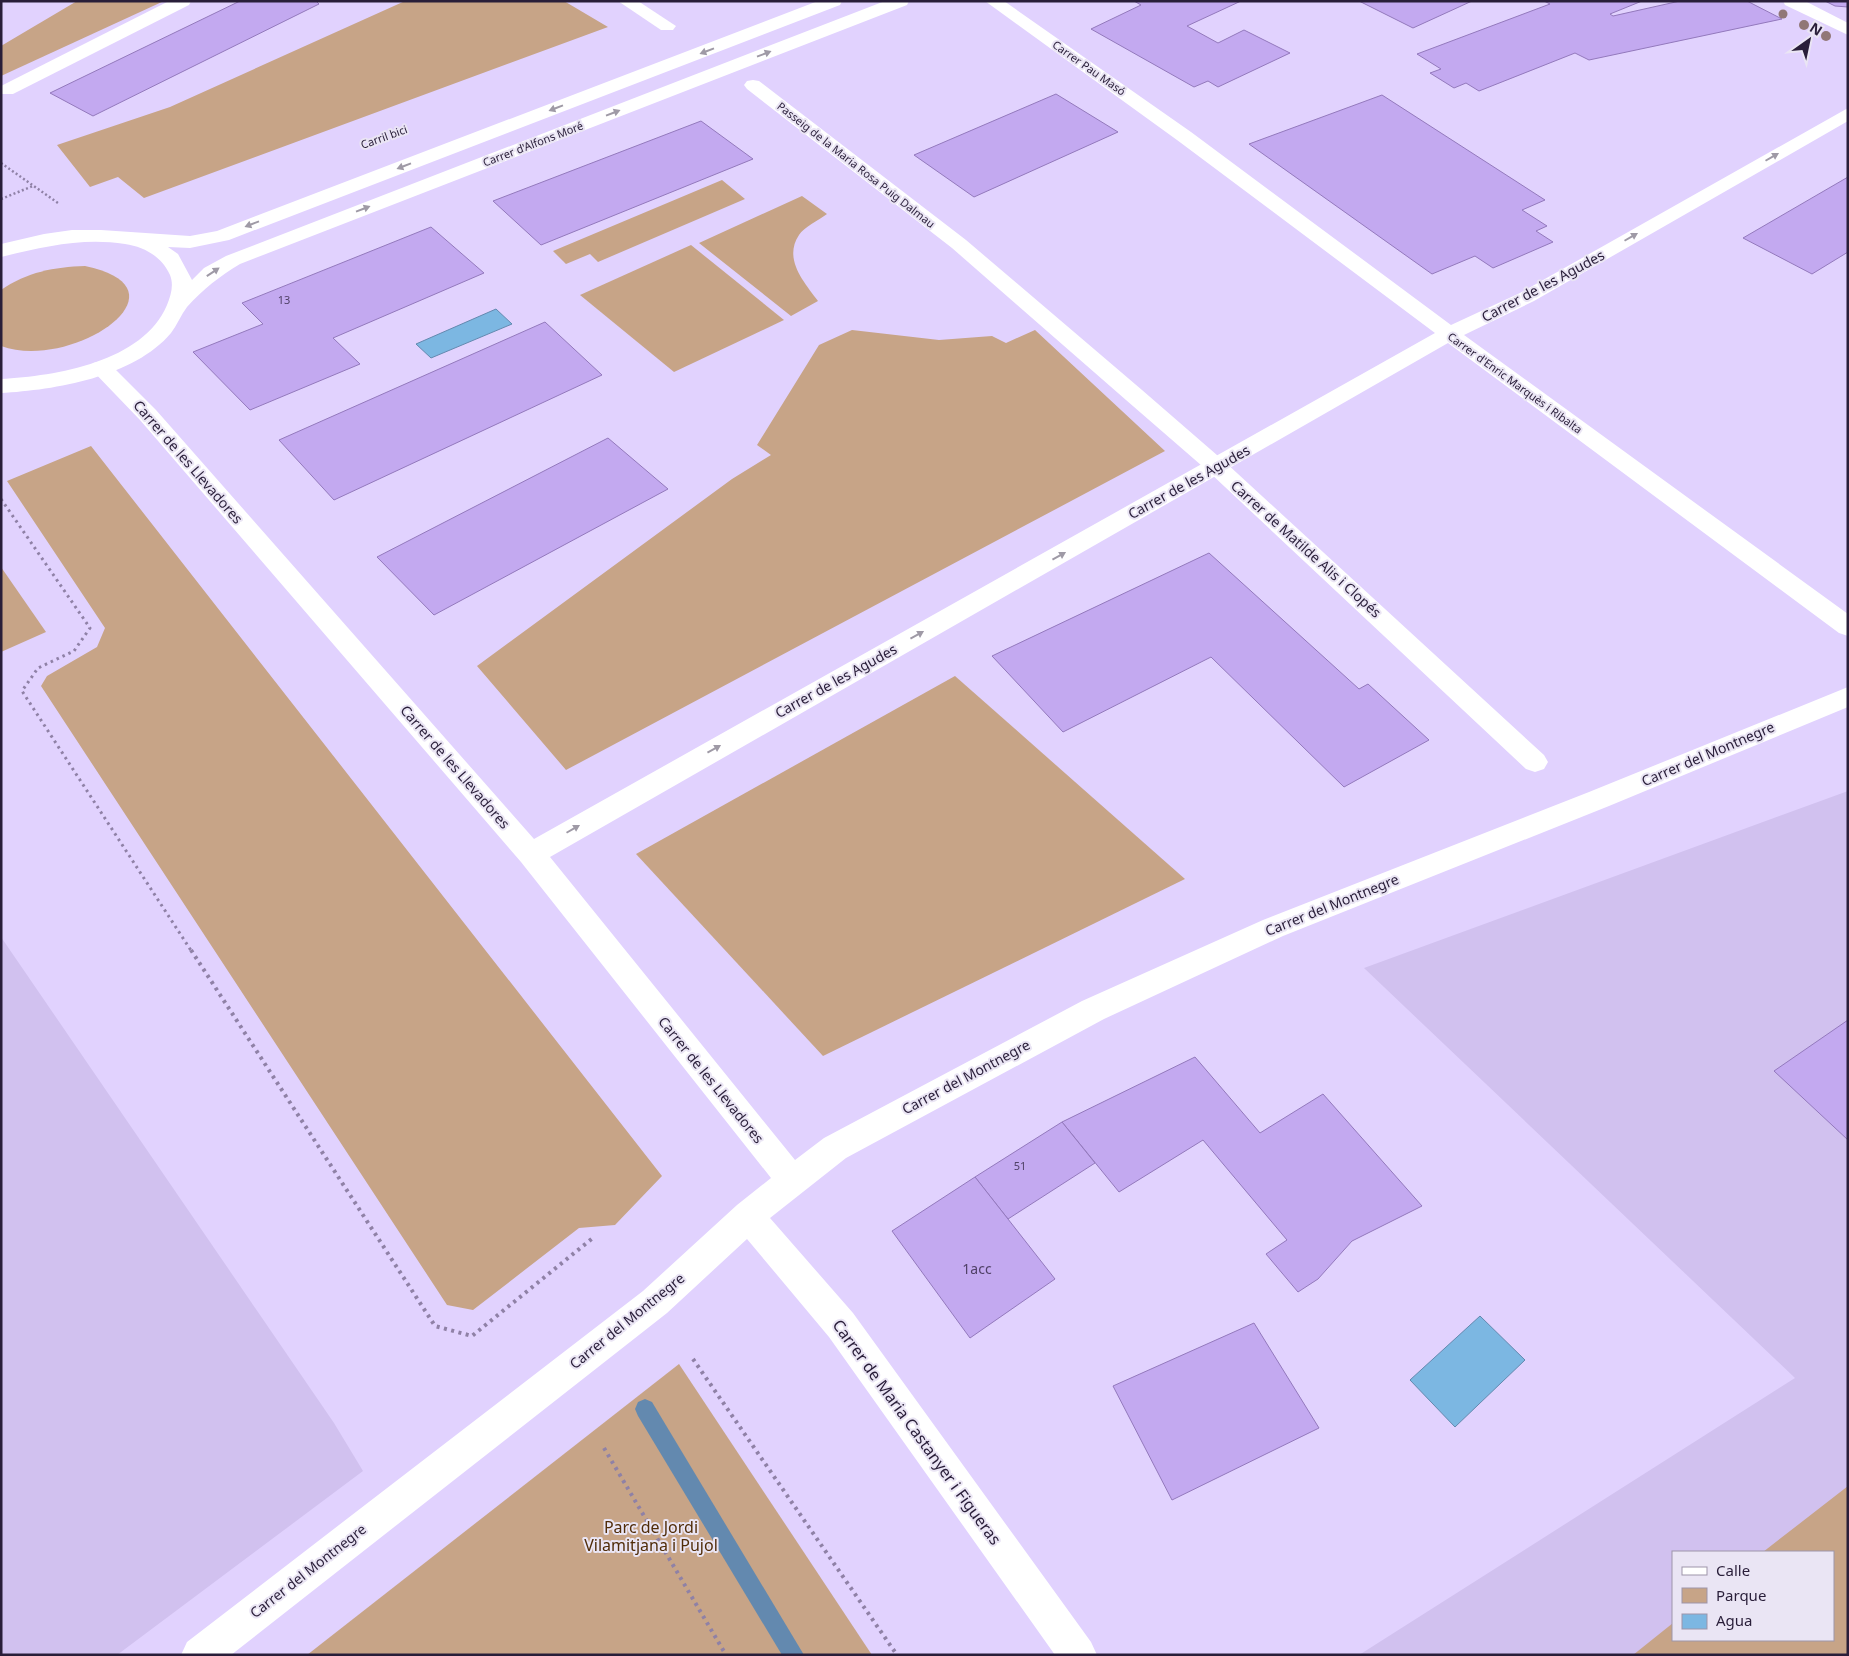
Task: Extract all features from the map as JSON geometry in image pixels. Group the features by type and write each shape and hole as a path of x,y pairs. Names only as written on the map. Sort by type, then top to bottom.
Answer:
{"street":[{"path":"6,90 183,1"},
{"path":"626,1 667,26"},
{"name":"Carrer d'Alfons Moré","path":"130,239 190,242 222,236 834,1"},
{"name":"Carrer d'Alfons Moré","path":"178,304 211,272 233,260 900,1"},
{"name":"Carrer Pau Masó","path":"994,1 1184,136"},
{"path":"1791,1 1848,30"},
{"name":"Passeig de la Maria Rosa Puig Dalmau","path":"753,85 959,244"},
{"name":"Carrer de les Agudes","path":"531,854 1449,334 1527,297 1848,113"},
{"name":"Carrer d'Enric Marquès i Ribalta","path":"1184,136 1449,334 1848,627"},
{"path":"1,386 51,382 101,368 124,358 160,332 172,318 182,290 181,277 176,265 160,250 130,239 108,235 76,235 3,247"},
{"name":"Carrer de Matilde Alis i Clopés","path":"959,244 1217,467 1535,762"},
{"name":"Carrer de les Llevadores","path":"101,368 148,415 531,854 792,1180"},
{"name":"Carrer del Montnegre","path":"200,1655 655,1302 748,1216 835,1148 1092,1010 1273,928 1599,799 1848,696"},
{"name":"Carrer de Maria Castanyer i Figueras","path":"748,1216 841,1325 1078,1655"}],"path":[{"path":"1,163 59,203"},
{"path":"1,199 34,186"},
{"path":"1,499 90,628 74,651 38,668 22,691 435,1326 472,1336 594,1237"},
{"path":"693,1359 897,1655"},
{"path":"604,1448 726,1655"}],"shaded area":[{"path":"1848,791 1848,1655 1359,1655 1795,1378 1364,968"},
{"path":"1,937 334,1423 363,1471 117,1655 1,1655"}],"green space":[{"path":"77,1 164,1 1,76 1,46"},
{"path":"405,1 564,1 608,27 144,198 118,177 90,187 57,145 170,107"},
{"path":"722,180 745,199 598,262 590,254 566,264 553,251"},
{"path":"802,196 827,214 804,229 799,235 793,253 797,270 818,301 791,316 699,243"},
{"path":"691,245 784,320 674,372 580,295"},
{"path":"85,266 116,277 129,292 126,308 111,324 88,338 59,348 29,351 1,346 1,290 21,279 41,272"},
{"path":"852,330 939,340 992,336 1006,343 1035,330 1165,451 566,770 477,666 732,479 771,455 757,445 819,345"},
{"path":"91,446 662,1176 615,1225 579,1228 473,1310 447,1305 41,686 47,676 97,647 105,628 7,481"},
{"path":"1,567 46,632 1,652"},
{"path":"955,676 1185,879 823,1056 636,854"},
{"name":"Parc de Jordi Vilamitjana i Pujol","path":"679,1364 872,1655 307,1655"},
{"path":"1848,1486 1848,1655 1633,1655 1672,1624 1672,1641 1834,1641 1834,1551 1764,1551"}],"water":[{"path":"496,309 512,324 431,358 416,344"},
{"path":"1480,1316 1525,1360 1455,1427 1410,1380"}],"building":[{"path":"240,1 316,1 319,4 93,116 50,93"},
{"path":"1134,1 1241,1 1187,26 1218,43 1244,30 1290,53 1218,87 1208,81 1194,87 1091,29 1141,5"},
{"path":"1359,1 1472,1 1413,28"},
{"path":"1544,1 1642,1 1610,14 1613,16 1680,1 1747,1 1782,19 1589,60 1575,53 1479,91 1466,83 1454,88 1430,73 1441,69 1417,54 1550,4"},
{"path":"1825,1 1848,1 1848,7 1835,6"},
{"path":"1056,94 1118,132 974,197 914,155"},
{"path":"1382,95 1545,200 1522,210 1547,226 1536,231 1553,242 1493,268 1475,256 1432,274 1249,144"},
{"path":"701,121 753,159 541,245 493,201"},
{"path":"1848,177 1848,252 1812,274 1743,238"},
{"path":"431,227 484,273 333,338 360,364 250,410 193,352 263,324 242,303"},
{"path":"545,322 602,375 334,500 279,440"},
{"path":"608,438 668,489 434,615 377,557"},
{"path":"1209,553 1359,689 1368,684 1429,740 1344,787 1211,657 1063,732 992,656"},
{"path":"1848,1020 1848,1140 1774,1071"},
{"path":"1195,1057 1260,1133 1323,1094 1422,1206 1352,1241 1318,1279 1298,1292 1266,1254 1287,1240 1203,1140 1119,1192 1062,1122"},
{"path":"1062,1122 1095,1163 1008,1219 975,1177"},
{"path":"975,1177 1055,1279 970,1338 892,1231"},
{"path":"1254,1323 1319,1428 1172,1500 1113,1386"}],"waterway":[{"path":"645,1409 794,1655"}]}
